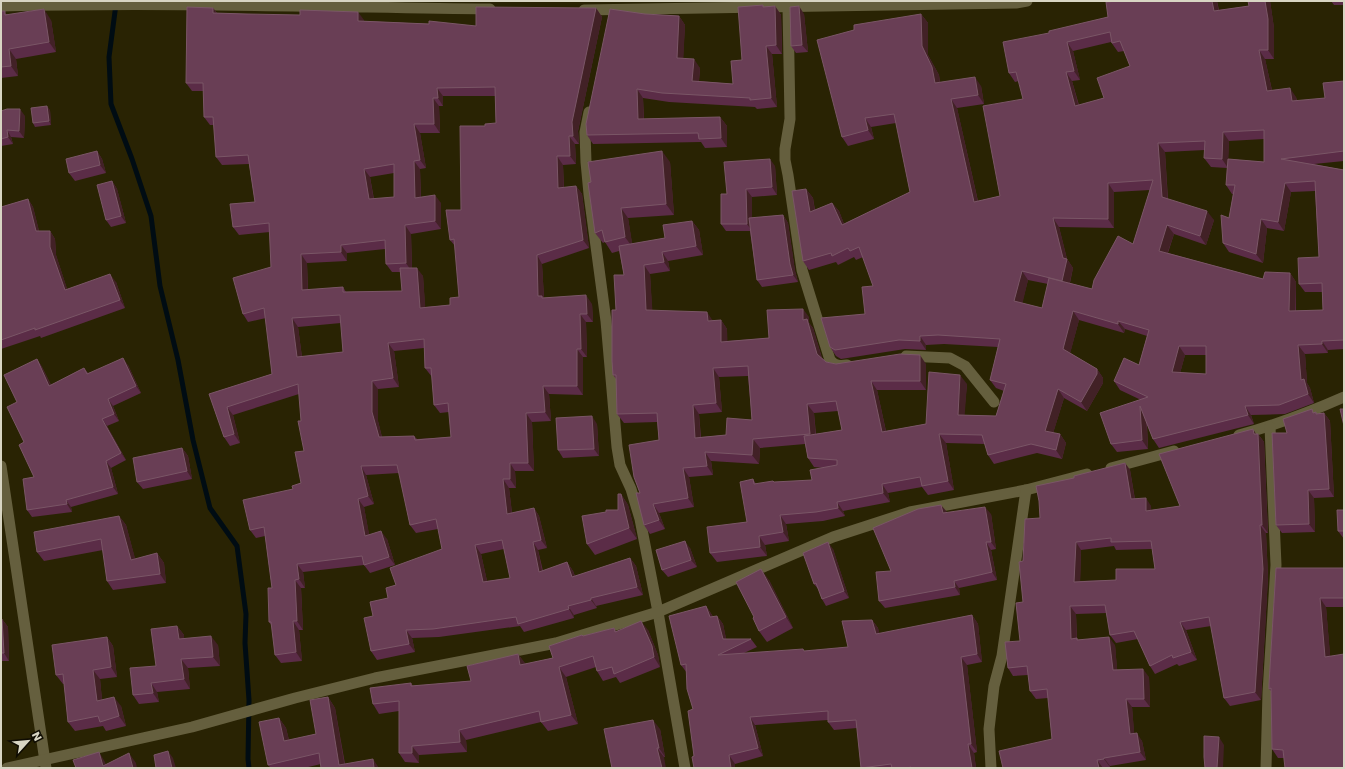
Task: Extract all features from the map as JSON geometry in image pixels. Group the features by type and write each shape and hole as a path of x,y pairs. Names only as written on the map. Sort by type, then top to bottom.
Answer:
{"street":[{"path":"574,10 610,14 722,4 788,6 1016,3 1027,1"},
{"path":"1,6 77,4 504,9"},
{"path":"788,6 790,120 785,149 785,160 802,270 830,360 834,364 841,366 855,364"},
{"path":"591,101 585,132 586,162 606,320 617,447 620,465 631,490 640,518 685,768"},
{"path":"899,358 906,356 950,358 965,366 994,402"},
{"path":"1232,437 1270,427 1312,412 1344,397"},
{"path":"1266,768 1268,692 1276,565 1270,427"},
{"path":"7,768 46,764 375,678 556,643 658,612 833,536 910,512 1026,490 1186,448"},
{"path":"1,466 46,764"},
{"path":"990,768 989,729 994,686 1002,656 1026,490"}],"building":[{"path":"1212,1 1214,11 1249,6 1248,1 1265,1 1268,19 1268,50 1259,50 1267,91 1290,88 1292,101 1325,98 1323,83 1344,81 1344,151 1281,159 1344,170 1344,340 1322,341 1322,344 1298,345 1301,380 1304,379 1308,394 1279,405 1245,406 1248,415 1153,439 1140,406 1142,440 1111,444 1100,413 1148,397 1114,381 1124,358 1139,365 1149,330 1118,321 1118,324 1073,311 1063,349 1097,369 1097,374 1081,402 1058,389 1045,431 1060,434 1056,450 1031,444 988,455 982,435 939,434 948,481 922,486 920,477 882,484 883,493 837,502 838,508 816,512 780,515 783,532 759,536 760,547 710,553 707,527 747,522 740,482 753,479 754,484 773,481 812,480 810,470 837,465 837,460 808,458 804,436 842,430 836,401 807,404 810,434 753,439 752,455 705,452 707,466 683,468 688,498 653,504 659,520 644,525 636,493 640,493 634,477 629,445 659,440 657,413 617,414 616,375 613,375 612,361 612,310 616,310 614,275 624,275 619,246 665,238 663,225 692,221 696,246 662,252 664,262 644,265 646,310 707,312 708,321 721,320 721,342 769,338 767,310 803,309 803,320 807,319 817,354 826,362 836,364 900,354 920,355 920,381 871,381 882,432 926,424 929,372 960,375 958,415 996,416 1006,384 990,380 1000,339 938,335 920,336 920,341 899,340 835,350 830,347 821,318 865,314 862,287 873,286 859,247 850,251 848,248 832,256 831,253 803,261 792,191 806,189 810,212 832,203 842,225 910,192 894,114 865,118 868,130 842,137 817,40 854,30 854,25 921,14 922,46 932,67 935,83 975,77 978,95 951,99 974,202 1000,196 983,106 1023,99 1016,72 1009,73 1003,42 1049,33 1049,31 1108,17 1106,2","holes":["1110,32 1112,43 1120,41 1130,66 1097,78 1104,98 1075,106 1066,72 1074,71 1067,42","1264,130 1264,162 1228,159 1226,185 1235,185 1229,218 1221,215 1223,243 1256,254 1261,219 1278,222 1285,183 1315,181 1319,257 1298,258 1299,284 1322,283 1323,310 1289,311 1290,273 1265,272 1263,279 1159,251 1167,225 1200,236 1207,211 1162,197 1158,143 1205,141 1204,158 1222,159 1223,132","1153,180 1133,244 1118,236 1094,280 1092,289 1049,278 1042,308 1014,301 1022,271 1062,281 1067,259 1063,258 1053,218 1108,219 1108,183","1179,346 1206,346 1206,374 1172,372","748,366 752,420 727,418 726,435 695,438 693,405 716,403 713,368"]},
{"path":"763,5 763,7 775,6 776,45 766,46 771,98 750,100 750,98 662,93 637,89 638,119 720,117 721,138 699,139 698,133 587,135 586,124 610,9 645,14 679,16 677,58 694,59 692,81 733,84 731,61 742,60 738,7"},
{"path":"799,6 802,45 791,46 790,7"},
{"path":"187,7 213,8 213,13 247,14 300,15 300,10 358,12 358,21 429,24 429,21 476,26 476,7 596,8 572,122 573,136 569,136 570,156 557,156 558,188 576,186 583,240 537,255 538,296 542,296 542,298 586,295 587,314 580,314 581,349 577,349 577,386 543,386 545,412 526,413 528,463 510,463 510,479 503,479 507,514 534,508 541,540 533,542 539,572 567,562 572,577 630,558 637,587 591,598 591,600 568,606 569,609 518,624 516,617 433,629 406,630 409,644 371,651 364,618 373,616 370,602 388,598 386,588 396,585 390,568 442,549 436,519 410,525 397,465 361,466 368,496 358,499 365,536 381,531 389,557 364,565 362,556 297,564 299,579 295,580 297,621 293,621 296,652 275,655 271,622 269,622 268,588 272,588 264,527 250,530 243,500 293,489 292,486 301,483 295,452 304,451 298,421 301,421 298,384 227,407 234,434 224,437 209,394 272,374 264,308 243,314 233,278 271,267 269,223 233,227 230,204 255,202 248,155 216,157 213,117 204,117 203,83 186,83","holes":["495,87 496,123 485,124 485,126 460,126 461,210 446,210 450,240 454,239 459,297 450,298 450,305 420,308 417,268 400,268 402,291 343,292 343,287 302,290 301,254 341,252 341,245 385,240 386,264 406,263 405,225 435,221 435,195 415,198 414,161 420,160 414,124 434,124 433,98 438,98 437,88","394,164 394,197 369,199 364,169","340,315 343,352 297,357 292,318","424,339 425,368 431,368 434,405 448,403 451,437 415,440 414,436 379,437 372,412 372,381 393,378 388,343","502,540 510,578 483,582 475,545"]},
{"path":"44,9 49,42 9,49 11,66 1,67 1,11 5,11 5,15"},
{"path":"47,106 49,121 33,123 31,108"},
{"path":"7,109 20,109 19,131 7,130 8,137 1,139 1,111"},
{"path":"97,151 100,165 69,173 66,159"},
{"path":"662,151 666,204 621,208 625,237 605,242 602,230 595,233 588,183 591,182 588,162"},
{"path":"770,159 772,187 746,189 747,224 721,224 721,194 727,194 724,162"},
{"path":"112,181 121,216 106,220 97,185"},
{"path":"28,199 36,231 50,231 50,247 65,290 110,274 120,300 35,330 35,328 1,340 1,207"},
{"path":"783,215 793,275 757,280 749,218"},
{"path":"123,358 136,386 108,399 114,414 102,419 121,453 106,461 113,487 66,500 67,504 27,510 23,479 34,477 19,445 24,442 7,407 17,402 4,375 37,359 49,386 84,368 87,374"},
{"path":"1312,409 1313,413 1316,412 1316,414 1324,413 1329,489 1308,490 1309,524 1276,525 1272,433 1287,433 1283,419"},
{"path":"1340,409 1344,409 1344,426"},
{"path":"592,416 594,449 558,450 556,418"},
{"path":"1253,429 1254,434 1258,434 1262,525 1260,525 1263,569 1255,692 1224,698 1209,617 1180,622 1191,652 1173,658 1172,655 1150,666 1134,631 1110,635 1105,605 1070,606 1071,639 1077,638 1077,640 1109,637 1113,670 1143,669 1144,699 1126,699 1130,734 1137,733 1140,752 1097,760 1099,768 1003,768 999,751 1052,739 1047,689 1030,691 1027,666 1008,668 1005,642 1020,641 1016,603 1023,602 1019,562 1023,561 1025,519 1040,518 1036,486 1074,478 1074,476 1125,463 1131,499 1146,498 1146,511 1180,506 1159,454","holes":["1111,538 1111,542 1151,541 1155,569 1116,569 1116,580 1074,582 1076,542"]},
{"path":"182,448 187,471 137,482 133,458"},
{"path":"618,494 621,494 629,528 587,544 582,516 606,512 606,510 618,510"},
{"path":"941,505 943,513 985,507 991,542 986,542 992,572 954,581 955,587 879,601 876,572 891,571 873,528 918,509"},
{"path":"1337,510 1344,510 1344,531 1338,531"},
{"path":"119,516 131,560 157,553 160,574 107,581 101,539 37,552 34,532"},
{"path":"685,541 691,560 662,570 656,550"},
{"path":"828,542 844,591 822,599 816,583 814,584 803,553"},
{"path":"1276,568 1344,568 1344,598 1320,598 1325,657 1344,654 1344,768 1285,768 1283,750 1272,749 1271,688 1269,689 1269,684"},
{"path":"761,569 786,617 759,631 753,618 754,617 736,582"},
{"path":"706,606 710,617 717,616 723,639 751,639 718,655 803,649 804,651 848,647 842,621 872,620 876,634 972,615 977,654 961,657 971,744 968,744 972,768 892,768 891,764 861,768 856,720 828,722 828,711 750,717 758,748 729,755 731,768 694,768 692,757 694,756 688,711 693,709 687,689 686,664 681,665 669,616"},
{"path":"2,619 4,653 1,653"},
{"path":"641,621 652,646 654,657 614,674 612,667 597,671 593,656 559,667 571,715 541,722 539,711 459,730 460,742 412,746 412,753 399,753 399,701 373,704 370,688 411,683 411,686 471,681 467,666 518,654 520,665 553,658 549,646 582,635 614,628 615,632"},
{"path":"177,626 179,639 211,636 213,657 181,659 184,679 151,683 153,693 133,695 130,668 156,666 151,629"},
{"path":"107,637 111,667 93,670 97,701 114,697 119,716 100,722 98,716 68,722 63,674 56,675 52,645"},
{"path":"328,697 339,765 373,759 374,768 321,768 319,753 268,765 259,722 279,718 284,741 316,734 310,700"},
{"path":"653,720 659,748 657,748 662,768 612,768 604,729"},
{"path":"1204,736 1219,737 1217,768 1205,768"},
{"path":"168,751 172,768 156,768 154,755"},
{"path":"99,752 103,766 129,753 133,768 76,768 73,760"}],"waterway":[{"path":"116,4 109,57 111,104 132,159 151,216 160,286 178,360 193,440 210,508 237,546 246,614 245,643 249,700 249,768"}]}
